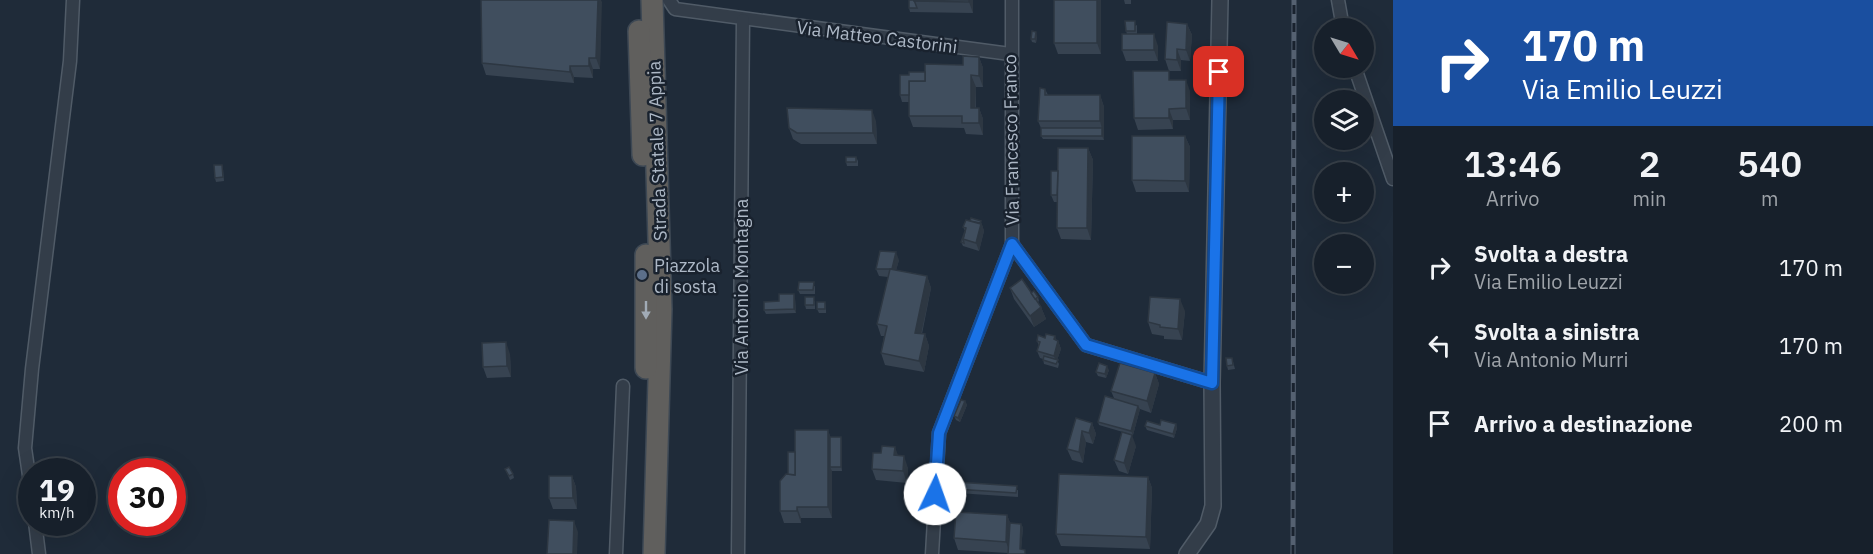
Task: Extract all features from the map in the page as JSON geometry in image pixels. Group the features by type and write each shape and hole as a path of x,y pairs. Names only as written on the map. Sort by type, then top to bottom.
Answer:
{"highway":[{"name":"Strada Statale 7 Appia","path":"638,0 646,239 645,470 641,554"},
{"name":"Strada Statale 7 Appia","path":"652,0 661,309 654,554"}],"street":[{"path":"26,458 25,448 32,369 70,61 73,0"},
{"name":"Via Matteo Castorini","path":"669,0 675,9 743,20 1010,54"},
{"name":"Via Francesco Franco","path":"932,554 939,433 1012,244 1010,54 1012,0"},
{"path":"1187,554 1208,524 1213,506 1212,383 1220,0"},
{"path":"1338,0 1341,18"},
{"name":"Via Antonio Montagna","path":"738,554 743,20"},
{"path":"1358,78 1393,178"},
{"path":"1012,244 1086,345 1212,383"},
{"path":"616,554 623,386"},
{"path":"37,536 39,554"}],"building":[{"path":"481,0 598,0 596,58 589,58 589,66 570,66 570,72 482,63"},
{"path":"909,0 914,0 917,8 909,8"},
{"path":"969,0 969,2 914,1"},
{"path":"1054,0 1097,0 1097,43 1054,43"},
{"path":"1125,21 1135,21 1135,31 1126,31"},
{"path":"1167,22 1187,24 1186,50 1177,49 1177,60 1165,59"},
{"path":"1032,31 1036,32 1035,39 1031,39"},
{"path":"1122,34 1154,34 1154,50 1122,50"},
{"path":"963,56 979,57 979,76 971,75 971,108 979,108 979,123 962,123 962,116 909,116 909,81 925,81 925,64 963,65"},
{"path":"1133,71 1169,71 1169,80 1186,80 1186,108 1169,109 1169,118 1134,118"},
{"path":"909,72 925,72 925,81 909,81 909,95 900,95 900,75 909,75"},
{"path":"1040,88 1045,89 1045,95 1100,95 1100,121 1038,121"},
{"path":"787,108 872,110 873,133 797,133 789,128"},
{"path":"1041,128 1102,128 1102,136 1041,136"},
{"path":"1132,136 1185,136 1185,181 1132,180"},
{"path":"1058,148 1088,148 1087,228 1057,228"},
{"path":"846,157 856,157 856,162 846,162"},
{"path":"214,165 222,165 223,177 215,178"},
{"path":"1051,171 1058,171 1057,195 1051,195"},
{"path":"971,218 981,221 980,223 970,221"},
{"path":"966,220 981,224 976,243 963,239 966,228 963,227"},
{"path":"880,251 896,252 892,269 876,269"},
{"path":"890,269 927,276 915,333 925,334 919,361 881,353 887,326 877,324"},
{"path":"1022,279 1041,307 1030,316 1010,288"},
{"path":"799,282 814,282 813,290 798,290"},
{"path":"1034,291 1038,297 1035,299 1031,293"},
{"path":"779,294 794,294 794,309 764,310 764,302 779,301"},
{"path":"805,297 814,297 814,305 805,305"},
{"path":"1150,297 1180,299 1178,329 1160,327 1160,325 1148,322"},
{"path":"817,302 825,302 825,309 817,309"},
{"path":"1046,334 1055,336 1054,339 1058,341 1054,356 1037,351 1040,342 1037,341 1038,335 1045,338"},
{"path":"506,342 507,366 483,367 482,343"},
{"path":"1044,356 1058,360 1056,364 1043,360"},
{"path":"1226,358 1232,358 1233,365 1227,366"},
{"path":"1099,363 1107,366 1105,374 1096,372"},
{"path":"1120,363 1155,373 1147,401 1111,391"},
{"path":"1105,396 1138,406 1131,431 1098,422"},
{"path":"961,400 965,401 958,418 954,416"},
{"path":"1076,418 1092,423 1089,433 1082,431 1079,452 1067,449"},
{"path":"1161,420 1176,424 1173,434 1145,426 1147,421 1160,425"},
{"path":"795,430 828,430 828,507 797,507 797,511 780,511 780,481 786,474 795,475"},
{"path":"1122,432 1132,435 1124,463 1114,460"},
{"path":"830,437 841,437 841,467 830,467"},
{"path":"882,446 895,447 894,455 904,456 903,471 872,469 873,453 881,453"},
{"path":"788,452 795,452 795,475 788,474"},
{"path":"509,467 513,474 509,476 505,469"},
{"path":"1059,474 1148,477 1146,537 1056,534"},
{"path":"549,476 572,476 573,498 549,498"},
{"path":"956,482 1017,486 1016,493 955,489"},
{"path":"956,512 1007,515 1006,542 954,538"},
{"path":"549,520 574,521 573,554 547,554"},
{"path":"1010,523 1021,524 1020,549 1025,550 1025,554 1008,554"}],"railway":[{"path":"1293,554 1294,0"}],"place":[{"name":"Piazzola di sosta","path":"642,275"}],"route":[{"path":"935,494 939,433 1012,244 1086,345 1212,383 1219,72"}]}
